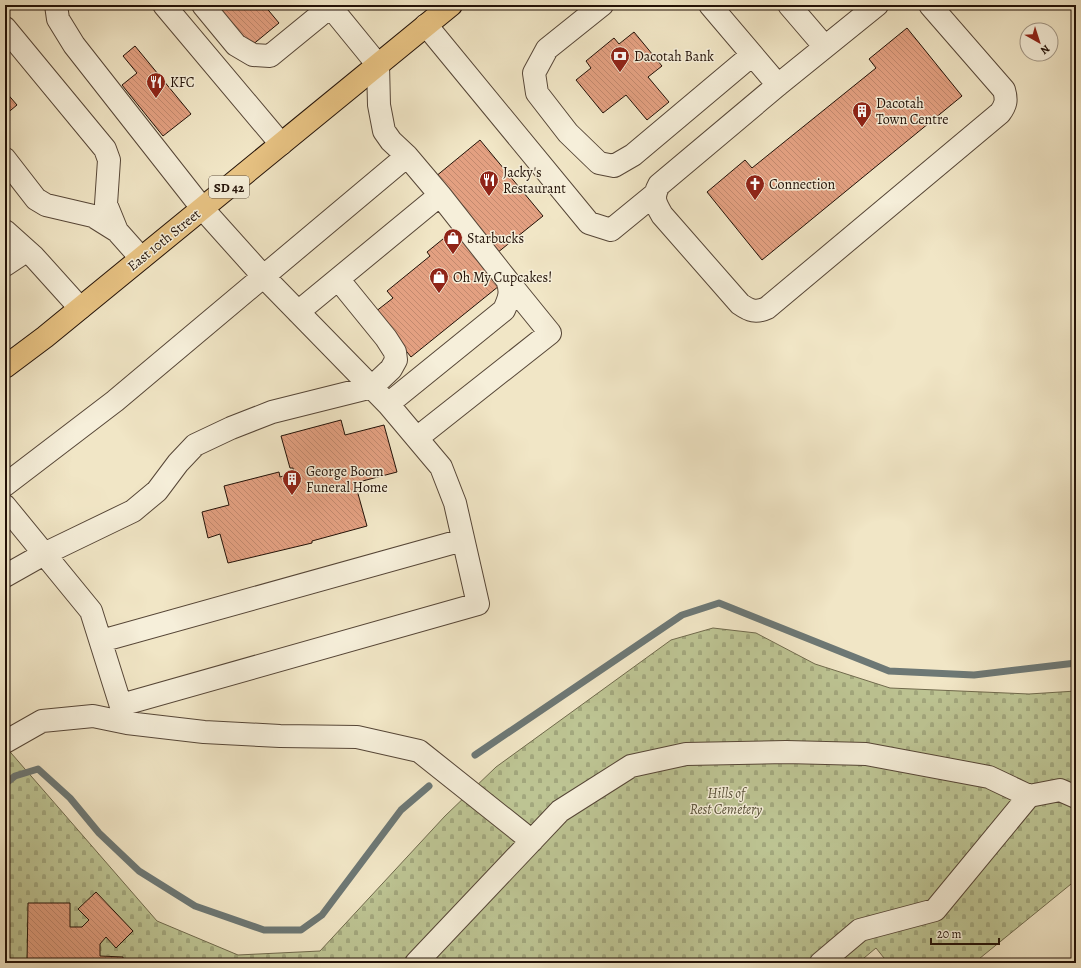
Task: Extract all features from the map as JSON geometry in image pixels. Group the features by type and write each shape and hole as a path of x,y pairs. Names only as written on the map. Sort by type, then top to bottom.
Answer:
{"main road":[{"name":"East 10th Street","path":"5,367 80,308 451,5"}],"lane":[{"path":"5,742 42,721 124,714 478,604 455,503 441,467 388,404 263,276 202,208 74,45 58,19 56,5"},
{"path":"164,5 281,144"},
{"path":"203,5 236,45 253,55 270,56 329,6 378,65 379,105 382,126 391,141 407,156 440,195 550,333 417,438"},
{"path":"602,5 547,49 534,73 537,93 568,133 599,163 614,166 633,155 752,55"},
{"path":"710,5 778,85"},
{"path":"789,5 825,47"},
{"path":"426,26 589,223 610,230 654,194 659,185 778,85 877,5"},
{"path":"654,194 656,205 662,215 740,304 749,310 758,312 767,308 1000,113 1006,106 1007,98 1004,90 930,5"},
{"path":"5,28 104,149 109,160 106,204 116,231"},
{"path":"5,485 115,401 263,276 368,191 407,156"},
{"path":"5,159 36,199 46,205 93,216 116,231 141,258"},
{"path":"298,312 440,195"},
{"path":"5,231 34,257 80,308"},
{"path":"5,265 26,251"},
{"path":"5,576 44,554 133,511 157,491 178,463 195,445 231,428 272,412 372,387 391,369 396,360 395,352 386,338 338,279"},
{"path":"388,404 504,310 510,298 510,288 507,280"},
{"path":"5,506 91,611 124,714"},
{"path":"101,641 463,540"},
{"path":"124,714 204,732 280,736 357,737 419,751 532,841"},
{"path":"416,963 560,811 631,766 686,754 786,752 866,754 989,777 1029,796 1060,790 1076,797"},
{"path":"820,963 860,930 935,910 1029,796"}],"green space":[{"name":"Hills of Rest Cemetery","path":"713,628 756,633 815,664 890,688 1029,694 1076,691 1076,880 974,963 888,963 876,948 858,963 5,963 5,746 157,921 238,955 320,951 445,816 496,767 671,640"}],"building":[{"path":"217,5 264,5 279,23 251,46"},
{"name":"Dacotah Town Centre","path":"907,28 962,96 762,260 707,192 745,160 752,168 876,68 869,59"},
{"name":"Dacotah Bank","path":"634,32 662,66 648,77 669,102 647,120 626,95 603,113 576,80 591,68 586,61 614,38 619,44"},
{"name":"KFC","path":"135,46 191,114 163,136 122,85 137,73 123,56"},
{"path":"5,91 17,105 5,115"},
{"name":"Jacky's Restaurant","path":"480,140 543,216 497,253 435,177"},
{"name":"Oh My Cupcakes!","path":"454,230 499,286 411,357 375,312 393,298 387,291 430,256 427,252"},
{"name":"George Boom Funeral Home","path":"341,420 345,435 384,425 397,472 355,483 367,526 312,541 312,543 228,563 220,534 208,538 202,512 229,505 224,486 279,472 280,477 294,473 293,468 290,468 281,436"},
{"path":"96,892 133,931 116,948 106,937 100,944 100,956 123,957 123,963 27,963 28,903 70,903 70,927 82,927 89,920 78,909"}],"waterway":[{"path":"475,755 682,615 719,603 889,671 974,675 1076,663"},
{"path":"5,784 15,776 38,769 70,798 99,833 139,871 195,906 264,930 301,930 322,915 401,810 429,786"}],"place":[{"name":"Dacotah Bank","path":"620,73"},
{"name":"KFC","path":"156,99"},
{"name":"Dacotah Town Centre","path":"862,128"},
{"name":"Jacky's Restaurant","path":"489,197"},
{"name":"Connection","path":"755,201"},
{"name":"Starbucks","path":"453,255"},
{"name":"Oh My Cupcakes!","path":"439,294"},
{"name":"George Boom Funeral Home","path":"292,496"}]}
